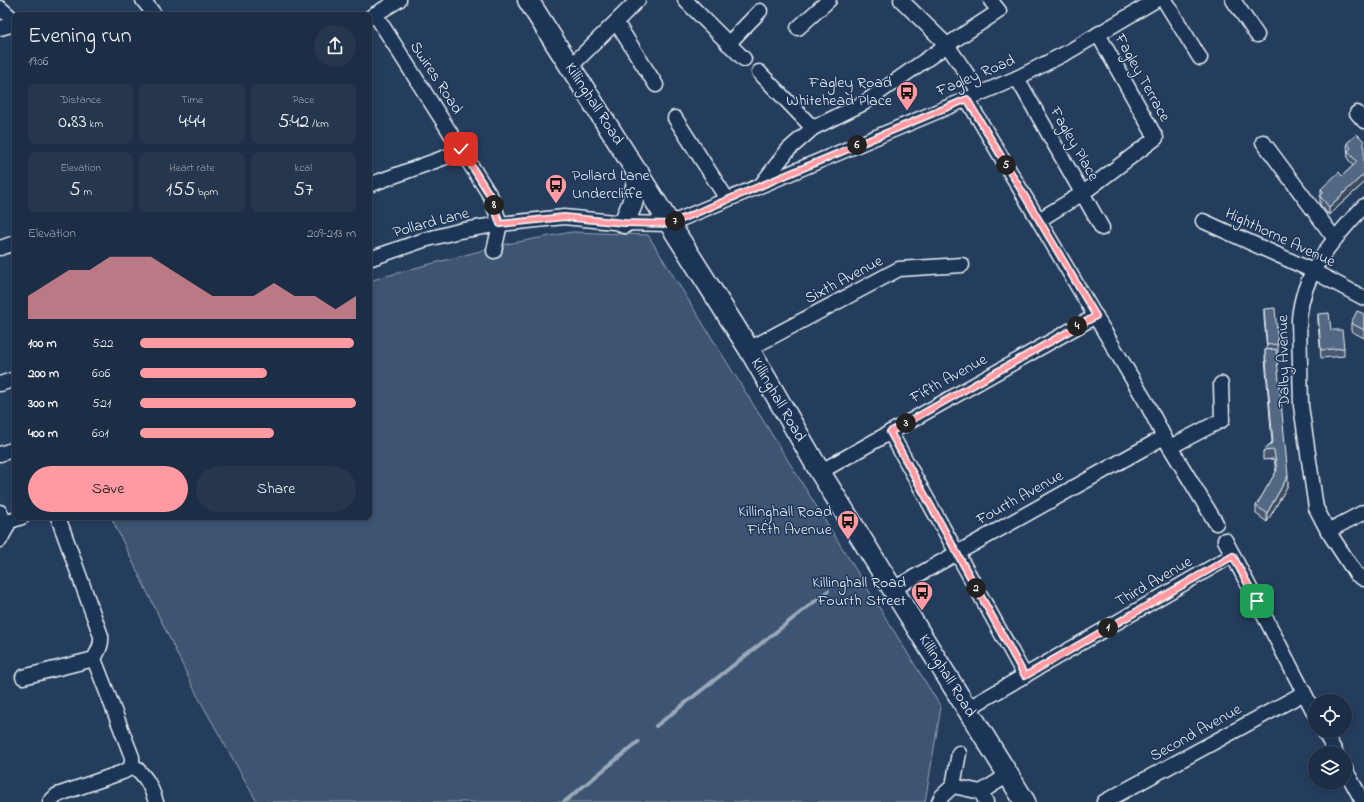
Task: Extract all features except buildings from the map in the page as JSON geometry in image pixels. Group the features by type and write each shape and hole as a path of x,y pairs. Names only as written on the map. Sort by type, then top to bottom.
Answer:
{"highway":[{"name":"Killinghall Road","path":"528,0 639,173 749,349 820,472 1025,802"},
{"path":"624,223 632,204 639,173"}],"street":[{"path":"142,0 152,12"},
{"path":"570,67 638,0"},
{"path":"685,0 744,59"},
{"path":"798,28 829,0"},
{"path":"901,0 947,45 1039,220 1146,402 1167,442 1216,523"},
{"path":"760,185 788,150 813,128 864,103 947,45 1000,11 990,0"},
{"name":"Fagley Road","path":"670,224 1017,78 1068,52 1156,0"},
{"path":"1164,0 1200,58"},
{"path":"1233,0 1257,35"},
{"path":"372,16 394,1"},
{"path":"0,8 12,19"},
{"path":"728,44 760,11"},
{"name":"Swires Road","path":"372,16 461,149 491,197 500,224"},
{"path":"616,22 656,86"},
{"path":"0,28 12,23"},
{"name":"Fagley Terrace","path":"1083,193 1156,138 1098,34"},
{"path":"759,72 813,128"},
{"name":"Fagley Place","path":"1017,78 1102,228"},
{"path":"675,118 727,199"},
{"path":"1263,142 1335,239"},
{"path":"372,184 454,154 461,149"},
{"path":"1039,220 1083,193"},
{"name":"Dalby Avenue","path":"1364,206 1335,239 1313,271 1305,287 1299,313 1301,406 1316,508 1328,531 1356,574 1364,579"},
{"name":"Pollard Lane","path":"372,258 424,240 459,231 500,224 564,217 624,223 670,224"},
{"name":"Highthorne Avenue","path":"1203,221 1313,271 1364,298"},
{"path":"494,251 500,224"},
{"path":"0,248 12,244"},
{"name":"Sixth Avenue","path":"749,349 899,270 962,265"},
{"name":"Fifth Avenue","path":"820,472 1096,316"},
{"path":"0,384 12,380"},
{"name":"Fourth Avenue","path":"893,589 957,553 1167,442 1222,420 1221,384"},
{"path":"890,432 1025,676"},
{"path":"0,454 12,450"},
{"path":"1328,531 1364,512"},
{"path":"0,540 7,527 3,517"},
{"path":"50,802 57,795 123,772 129,769 132,764 132,757 94,659 102,642 101,636 59,520"},
{"path":"1225,540 1308,701"},
{"name":"Third Avenue","path":"967,709 1233,556"},
{"path":"23,677 94,659"},
{"name":"Second Avenue","path":"1104,802 1304,693"},
{"path":"939,802 942,796 953,786 959,753"},
{"path":"132,764 149,782 156,802"},
{"path":"953,786 984,797 1008,775"},
{"path":"1352,782 1363,802"}],"shaded area":[{"path":"572,232 648,235 941,707 925,802 257,802 197,695 112,520 372,520 372,280 507,244"}],"waterway":[{"path":"656,726 828,591"},
{"path":"564,802 638,742"}],"place":[{"name":"Fagley Road Whitehead Place","path":"907,112"},
{"name":"Pollard Lane Undercliffe","path":"556,204"},
{"name":"Killinghall Road Fifth Avenue","path":"848,540"},
{"name":"Killinghall Road Fourth Street","path":"922,612"}],"route":[{"path":"461,149 491,197 500,224 564,217 624,223 670,224 967,99 1096,316 890,432 1025,676 1233,556 1257,601"}]}
